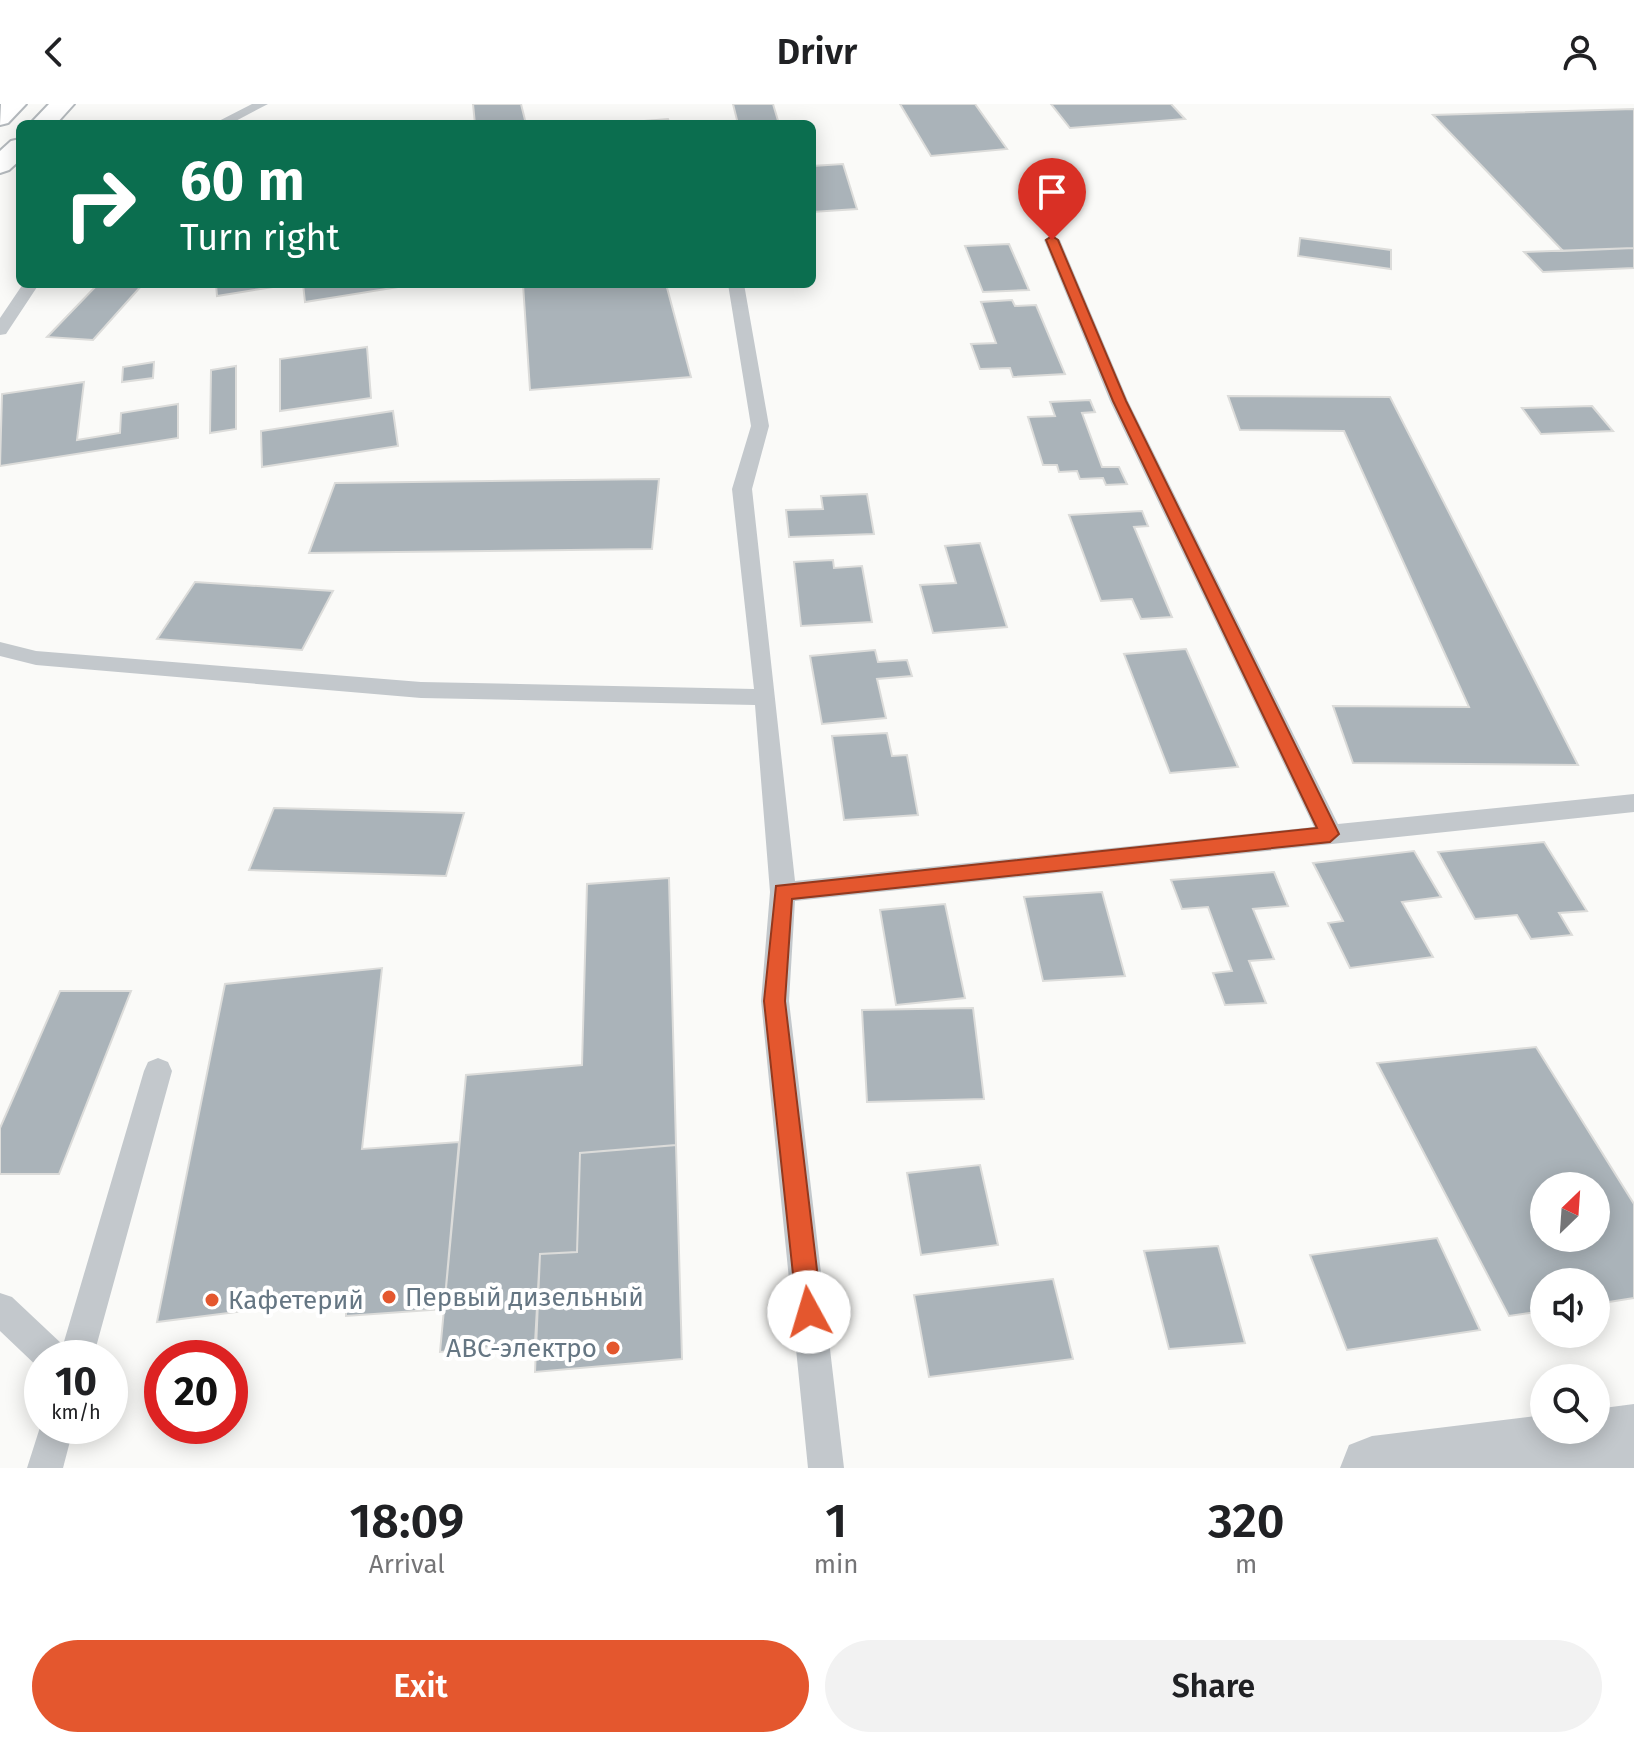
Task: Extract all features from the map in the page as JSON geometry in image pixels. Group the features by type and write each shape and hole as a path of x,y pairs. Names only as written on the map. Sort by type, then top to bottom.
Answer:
{"highway":[{"path":"46,120 62,104"},
{"path":"0,165 16,150"}],"street":[{"path":"1372,1468 1634,1436"}],"lane":[{"path":"228,120 262,104"},
{"path":"1052,240 1119,401 1330,834"},
{"path":"0,330 28,288"},
{"path":"737,288 760,426 742,489 766,697 783,892 775,1001 826,1468"},
{"path":"0,649 36,658 421,690 766,697"},
{"path":"783,892 1634,803"},
{"path":"81,1340 158,1071"},
{"path":"0,1309 33,1340"},
{"path":"45,1468 52,1444"}],"building":[{"path":"473,104 521,104 525,120 475,120"},
{"path":"733,104 773,104 778,120 737,120"},
{"path":"900,104 975,104 1007,149 931,156"},
{"path":"1051,104 1171,104 1185,119 1070,128"},
{"path":"1634,109 1634,248 1563,251 1433,115"},
{"path":"843,164 857,209 816,212 816,166"},
{"path":"1300,238 1391,250 1391,269 1298,256"},
{"path":"1009,244 1029,290 983,292 965,246"},
{"path":"1634,248 1634,268 1543,272 1524,252"},
{"path":"94,288 139,288 93,340 47,337"},
{"path":"216,288 267,288 217,296"},
{"path":"303,288 392,288 305,302"},
{"path":"523,288 667,288 691,377 530,390"},
{"path":"1012,300 1015,306 1036,305 1065,374 1013,377 1010,368 980,369 971,344 996,343 981,302"},
{"path":"367,347 371,398 280,411 280,359"},
{"path":"154,362 153,378 122,382 123,367"},
{"path":"236,366 236,429 210,433 211,370"},
{"path":"84,382 77,440 120,433 121,413 178,404 178,438 0,466 2,394"},
{"path":"1228,396 1390,397 1578,765 1353,763 1333,706 1469,707 1344,431 1240,430"},
{"path":"1090,400 1095,412 1082,413 1102,467 1119,467 1127,484 1106,485 1103,478 1080,479 1077,471 1059,472 1057,465 1043,465 1028,417 1055,416 1050,402"},
{"path":"1592,406 1613,431 1541,434 1522,408"},
{"path":"393,411 398,446 262,467 261,431"},
{"path":"659,479 652,549 309,553 335,483"},
{"path":"867,494 874,534 789,537 786,510 823,509 821,496"},
{"path":"1142,511 1148,526 1134,527 1172,617 1141,619 1132,599 1101,601 1069,515"},
{"path":"980,543 1007,627 933,633 920,585 956,583 945,546"},
{"path":"833,560 834,568 862,566 872,622 801,626 794,562"},
{"path":"195,582 333,591 302,650 157,639"},
{"path":"1186,649 1238,767 1170,773 1124,654"},
{"path":"875,650 878,662 907,660 912,676 877,679 886,718 822,724 810,656"},
{"path":"887,733 892,756 907,755 918,815 844,820 832,736"},
{"path":"274,808 464,813 446,876 249,870"},
{"path":"1544,842 1587,911 1559,913 1572,935 1531,939 1517,915 1475,919 1438,852"},
{"path":"1414,851 1441,897 1402,902 1433,957 1350,968 1328,923 1343,921 1313,863"},
{"path":"1274,872 1288,906 1253,909 1274,959 1249,961 1266,1003 1225,1005 1213,973 1232,971 1208,907 1182,909 1171,880"},
{"path":"669,878 676,1145 580,1153 577,1252 540,1254 535,1343 440,1352 466,1075 582,1065 587,884"},
{"path":"1102,892 1125,976 1043,981 1024,897"},
{"path":"945,904 965,998 896,1005 880,910"},
{"path":"382,968 362,1149 459,1142 444,1309 346,1316 346,1298 157,1322 225,984"},
{"path":"60,991 131,991 59,1174 0,1174 0,1128"},
{"path":"973,1008 984,1099 867,1102 862,1010"},
{"path":"1536,1047 1634,1204 1634,1298 1610,1302 1610,1268 1530,1268 1530,1313 1509,1316 1377,1063"},
{"path":"676,1145 682,1359 535,1372 540,1254 577,1252 580,1153"},
{"path":"980,1165 998,1245 921,1255 907,1173"},
{"path":"1437,1238 1480,1330 1347,1350 1310,1255"},
{"path":"1218,1246 1245,1343 1169,1349 1144,1251"},
{"path":"1053,1279 1073,1359 929,1377 914,1295"}],"place":[{"name":"Первый дизельный","path":"389,1297"},
{"name":"Кафетерий","path":"212,1300"},
{"name":"АВС-электро","path":"613,1348"}],"route":[{"path":"809,1312 775,1001 783,892 1330,834 1119,401 1052,240"}]}
